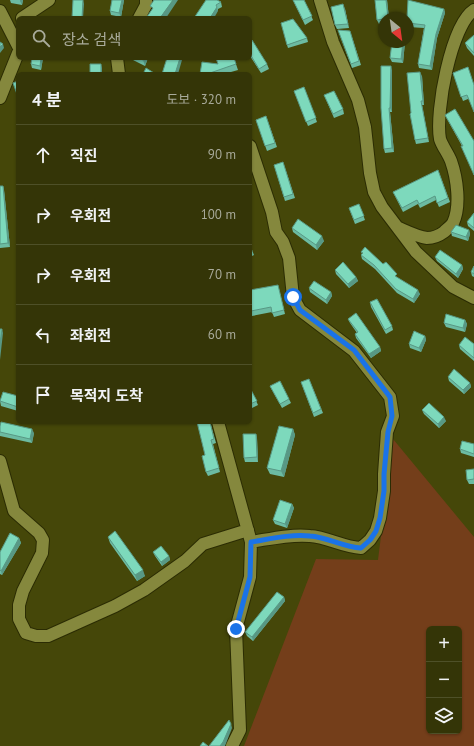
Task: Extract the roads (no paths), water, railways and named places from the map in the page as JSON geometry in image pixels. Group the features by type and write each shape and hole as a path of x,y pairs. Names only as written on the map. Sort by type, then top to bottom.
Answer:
{"street":[{"path":"25,16 49,0"},
{"path":"140,16 146,5 146,0"},
{"path":"320,0 333,42 358,100 365,127 370,173 374,192 416,252 453,287 474,298"},
{"path":"399,228 429,238 440,235 452,224 457,207 456,184 451,161 440,140 438,117 446,72 454,45 462,24 474,10"},
{"path":"0,11 16,42"},
{"path":"12,33 16,26"},
{"path":"0,98 16,58"},
{"path":"117,60 119,72"},
{"path":"0,461 14,511 39,533 43,540 42,553 22,591 19,605 19,619 26,633 36,636 48,636 115,606 144,590 185,561 203,544 249,536 310,536 349,548 361,548 370,540 376,531 380,518 384,491 388,432 392,416 390,397 354,350 300,310 293,297 289,258 283,242 276,232 272,212 252,152"},
{"path":"219,424 249,536 250,577 236,629 240,730 232,746"}]}
